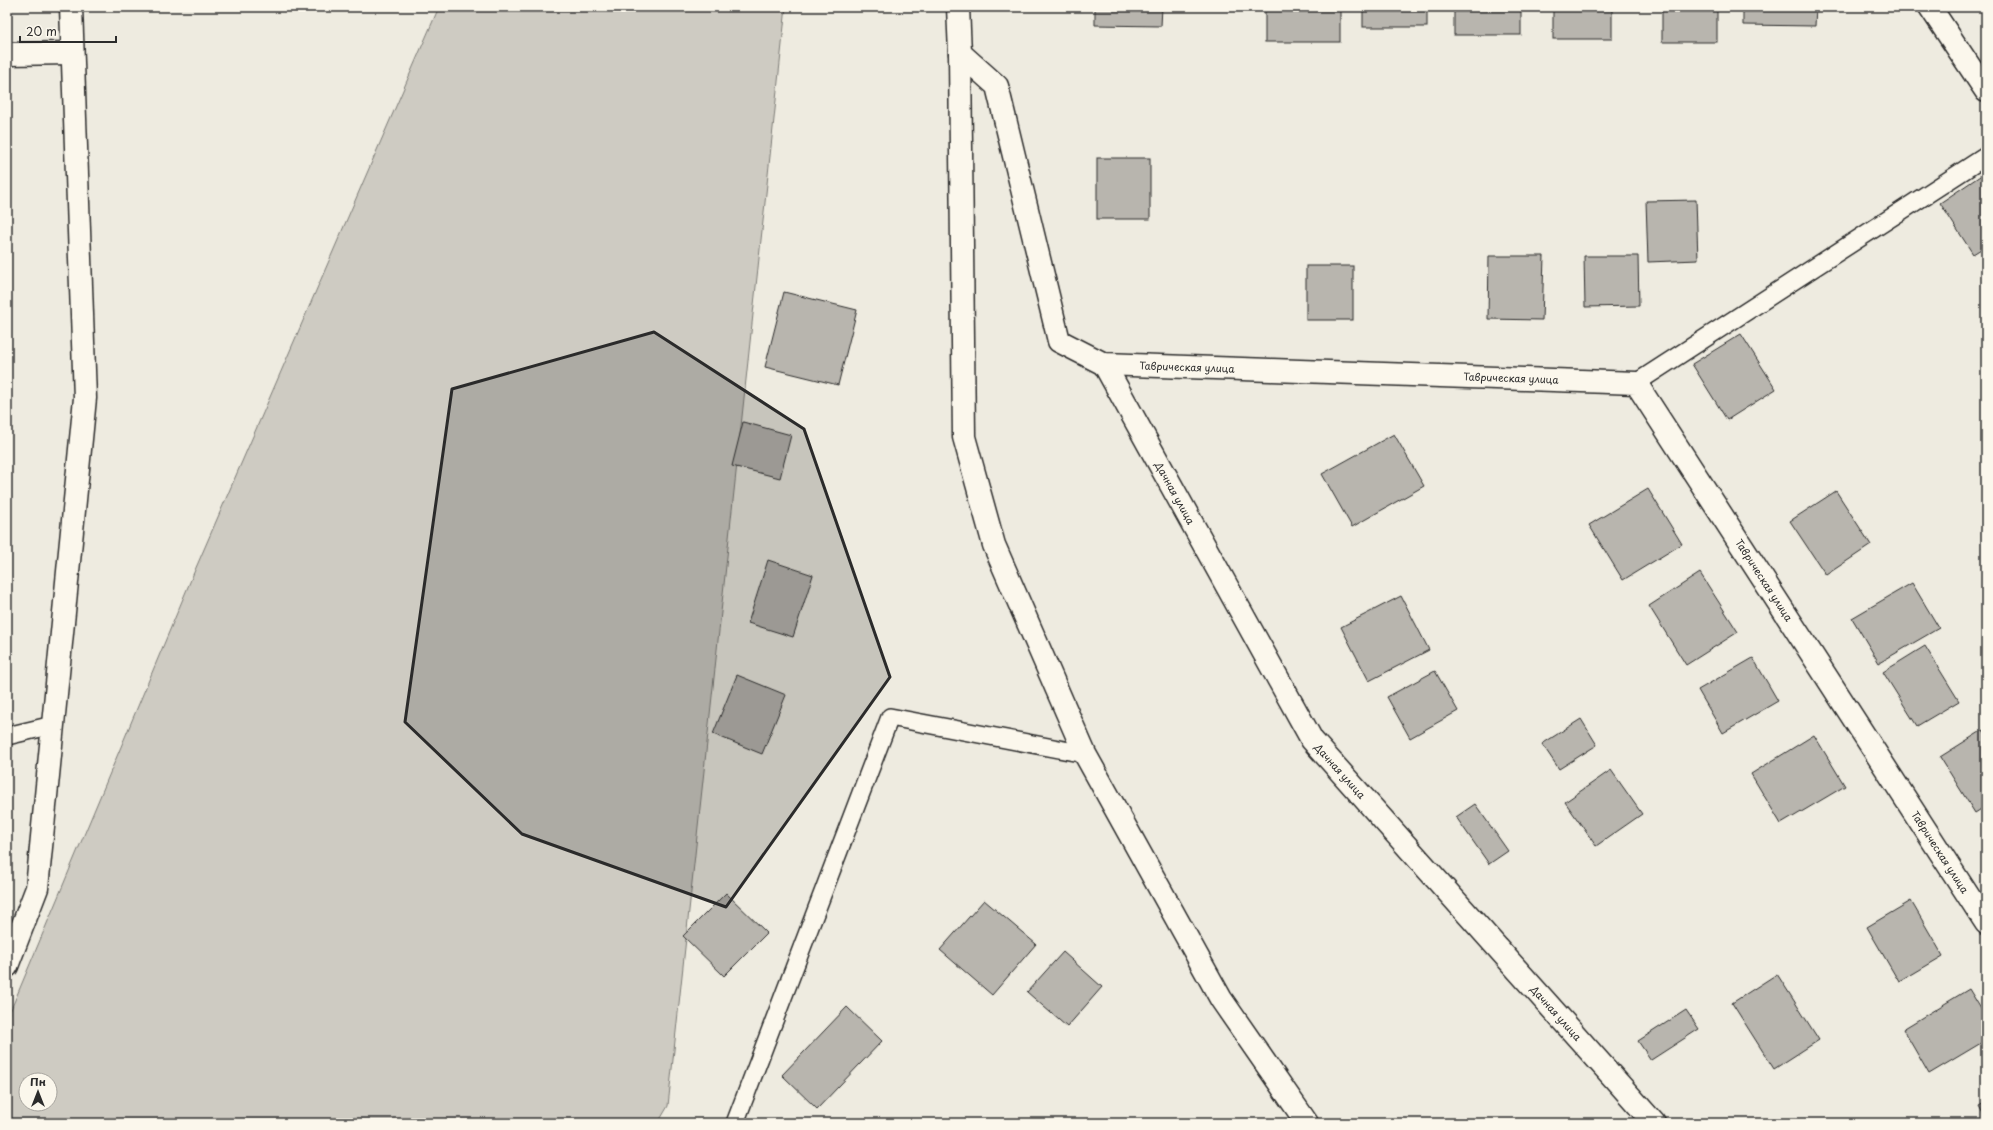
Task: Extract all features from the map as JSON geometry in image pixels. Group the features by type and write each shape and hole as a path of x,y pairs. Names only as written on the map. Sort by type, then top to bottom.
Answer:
{"street":[{"path":"7,966 37,888 85,398 71,7"},
{"path":"958,7 960,53 964,437 994,545 1085,754 1221,999 1307,1123"},
{"path":"1930,7 1986,91"},
{"path":"7,54 72,53"},
{"name":"Таврическая улица","path":"960,53 997,86 1059,341 1104,364 1636,383 1986,923"},
{"name":"Дачная улица","path":"1104,364 1312,740 1654,1123"}],"lane":[{"path":"1636,383 1986,156"},
{"path":"735,1123 890,717 1085,754"},
{"path":"7,736 53,725"}],"highlighted area":[{"path":"654,332 804,429 890,677 726,907 522,834 405,722 452,389"}],"shaded area":[{"path":"439,7 786,7 668,1106 658,1123 7,1123 7,1019 195,570"}],"building":[{"path":"1095,7 1162,7 1161,26 1095,25"},
{"path":"1265,7 1340,7 1340,42 1265,42"},
{"path":"1363,7 1427,7 1427,27 1363,27"},
{"path":"1454,7 1521,7 1521,35 1454,35"},
{"path":"1553,7 1612,7 1612,39 1553,39"},
{"path":"1662,7 1717,7 1717,42 1662,42"},
{"path":"1743,7 1816,7 1815,26 1743,25"},
{"path":"1097,158 1150,158 1150,219 1097,219"},
{"path":"1986,172 1986,246 1973,254 1940,203"},
{"path":"1696,200 1698,260 1648,262 1646,201"},
{"path":"1489,256 1544,256 1542,320 1488,319"},
{"path":"1584,256 1638,256 1639,306 1585,307"},
{"path":"1306,266 1353,266 1353,320 1306,320"},
{"path":"784,292 857,310 838,385 765,367"},
{"path":"1741,334 1776,389 1727,420 1692,364"},
{"path":"743,422 791,435 780,478 732,466"},
{"path":"1394,434 1424,486 1352,527 1322,474"},
{"path":"1648,489 1682,544 1623,580 1589,525"},
{"path":"1836,491 1871,545 1826,575 1790,521"},
{"path":"768,560 813,575 793,637 748,623"},
{"path":"1700,573 1738,632 1686,665 1649,606"},
{"path":"1912,583 1939,628 1879,663 1852,618"},
{"path":"1401,596 1429,650 1369,681 1341,627"},
{"path":"1925,646 1959,701 1917,726 1883,672"},
{"path":"1753,658 1778,701 1723,733 1698,690"},
{"path":"1435,671 1458,711 1410,738 1387,697"},
{"path":"737,675 786,695 762,754 713,734"},
{"path":"1581,719 1597,745 1559,769 1542,744"},
{"path":"1983,730 1986,734 1986,806 1975,813 1940,757"},
{"path":"1814,735 1845,786 1781,824 1751,774"},
{"path":"1611,770 1642,814 1596,846 1565,802"},
{"path":"1475,804 1508,851 1489,864 1456,817"},
{"path":"726,893 767,933 724,976 683,936"},
{"path":"984,900 1036,944 992,995 940,950"},
{"path":"1911,901 1943,956 1899,982 1867,927"},
{"path":"1063,952 1102,987 1067,1027 1027,992"},
{"path":"1777,974 1819,1040 1774,1069 1732,1003"},
{"path":"1969,989 1986,1017 1986,1040 1929,1074 1903,1029"},
{"path":"847,1007 882,1041 817,1109 782,1075"},
{"path":"1686,1010 1699,1029 1651,1060 1638,1041"},
{"path":"1986,1102 1986,1119 1979,1106"}]}
